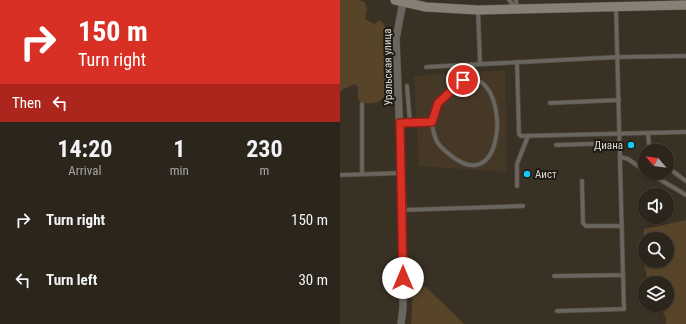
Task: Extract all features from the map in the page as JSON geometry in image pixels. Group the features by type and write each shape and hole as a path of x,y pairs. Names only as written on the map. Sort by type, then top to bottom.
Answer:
{"street":[{"path":"399,1 426,7 478,10 516,5 616,7 686,5"},
{"name":"Уральская улица","path":"399,1 396,39 403,210 403,308 401,324"}],"lane":[{"path":"508,0 516,5"},
{"path":"557,311 624,309 616,7"},
{"path":"478,10 480,63"},
{"path":"426,67 618,57 686,56"},
{"path":"517,62 519,134 521,136 686,132"},
{"path":"476,80 485,84 493,100 497,123 495,143 486,162 477,166 470,166 463,164 446,152 438,144 432,122 438,103 459,82 476,80"},
{"path":"407,86 410,123"},
{"path":"550,103 619,100"},
{"path":"362,104 362,174"},
{"path":"400,123 432,122"},
{"path":"648,133 649,144"},
{"path":"517,186 517,164 528,136"},
{"path":"556,145 620,143"},
{"path":"620,157 628,159 638,165"},
{"path":"674,172 686,181"},
{"path":"340,174 402,173"},
{"path":"661,180 686,195"},
{"path":"582,181 583,223 586,226 621,226"},
{"path":"403,210 523,206"},
{"path":"554,276 623,275"}],"shaded area":[{"path":"340,0 357,0 365,2 367,10 365,19 374,24 380,20 387,32 389,52 388,90 384,98 378,102 370,104 361,102 358,99 358,87 355,84 342,90 340,93"},
{"path":"505,70 507,172 419,166 414,76"},
{"path":"686,220 686,324 666,324 666,317 663,312 674,312 674,276 647,276 645,268 674,268 674,232 644,232 644,229 674,224 674,223"},
{"path":"417,287 426,287 464,324 411,324 413,291"}],"place":[{"name":"Диана","path":"631,145"},
{"name":"Аист","path":"527,174"}],"route":[{"path":"403,278 403,210 400,123 432,122 438,103 459,82 463,80"}]}
